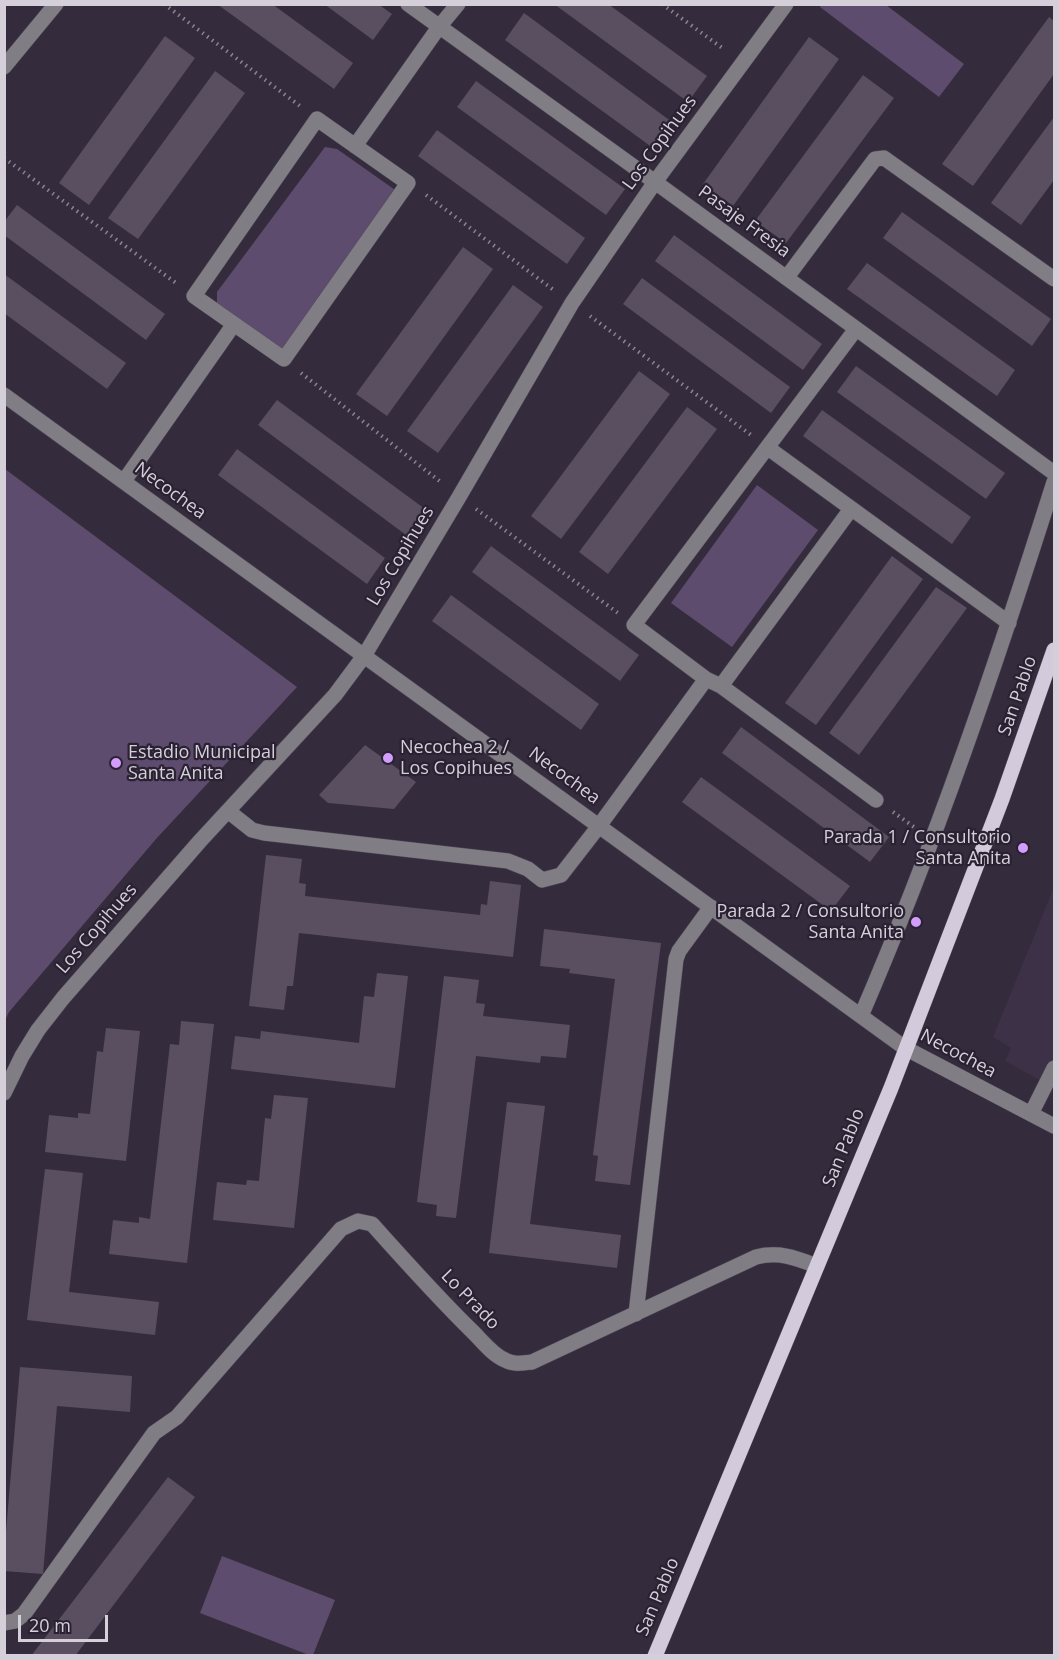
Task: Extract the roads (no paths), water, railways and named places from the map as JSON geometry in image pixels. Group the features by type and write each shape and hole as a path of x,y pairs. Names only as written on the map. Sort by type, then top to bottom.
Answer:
{"main road":[{"name":"San Pablo","path":"656,1655 905,1048 1002,799 1054,650"}],"street":[{"path":"4,67 56,4"},
{"name":"Pasaje Fresia","path":"408,4 1054,473"},
{"path":"355,146 439,27 458,4"},
{"name":"Los Copihues","path":"4,1093 38,1030 63,998 228,811 335,695 364,656 572,303 655,182 786,4"},
{"path":"317,119 355,146 408,183 284,359 194,296 317,119"},
{"path":"787,277 875,159 884,158 1054,279"},
{"path":"124,481 234,324"},
{"path":"856,329 634,625 876,800"},
{"name":"Necochea","path":"4,395 905,1048 1054,1126"},
{"path":"768,448 1009,623"},
{"name":"San Pablo","path":"861,1016 931,840 1009,623 1054,482"},
{"path":"721,686 851,509"},
{"path":"228,811 252,831 508,861 528,869 542,880 561,875 706,679"},
{"path":"636,1314 676,959 678,951 711,907"},
{"path":"1031,1114 1054,1068"},
{"name":"Lo Prado","path":"4,1623 15,1621 24,1614 154,1433 177,1418 341,1229 358,1221 372,1224 456,1316 497,1355 504,1360 523,1364 532,1362 636,1314 744,1262 767,1254 794,1257 817,1266"}],"place":[{"name":"Necochea 2 / Los Copihues","path":"388,758"},
{"name":"Estadio Municipal Santa Anita","path":"116,763"},
{"name":"Parada 1 / Consultorio Santa Anita","path":"1023,848"},
{"name":"Parada 2 / Consultorio Santa Anita","path":"916,922"}]}
